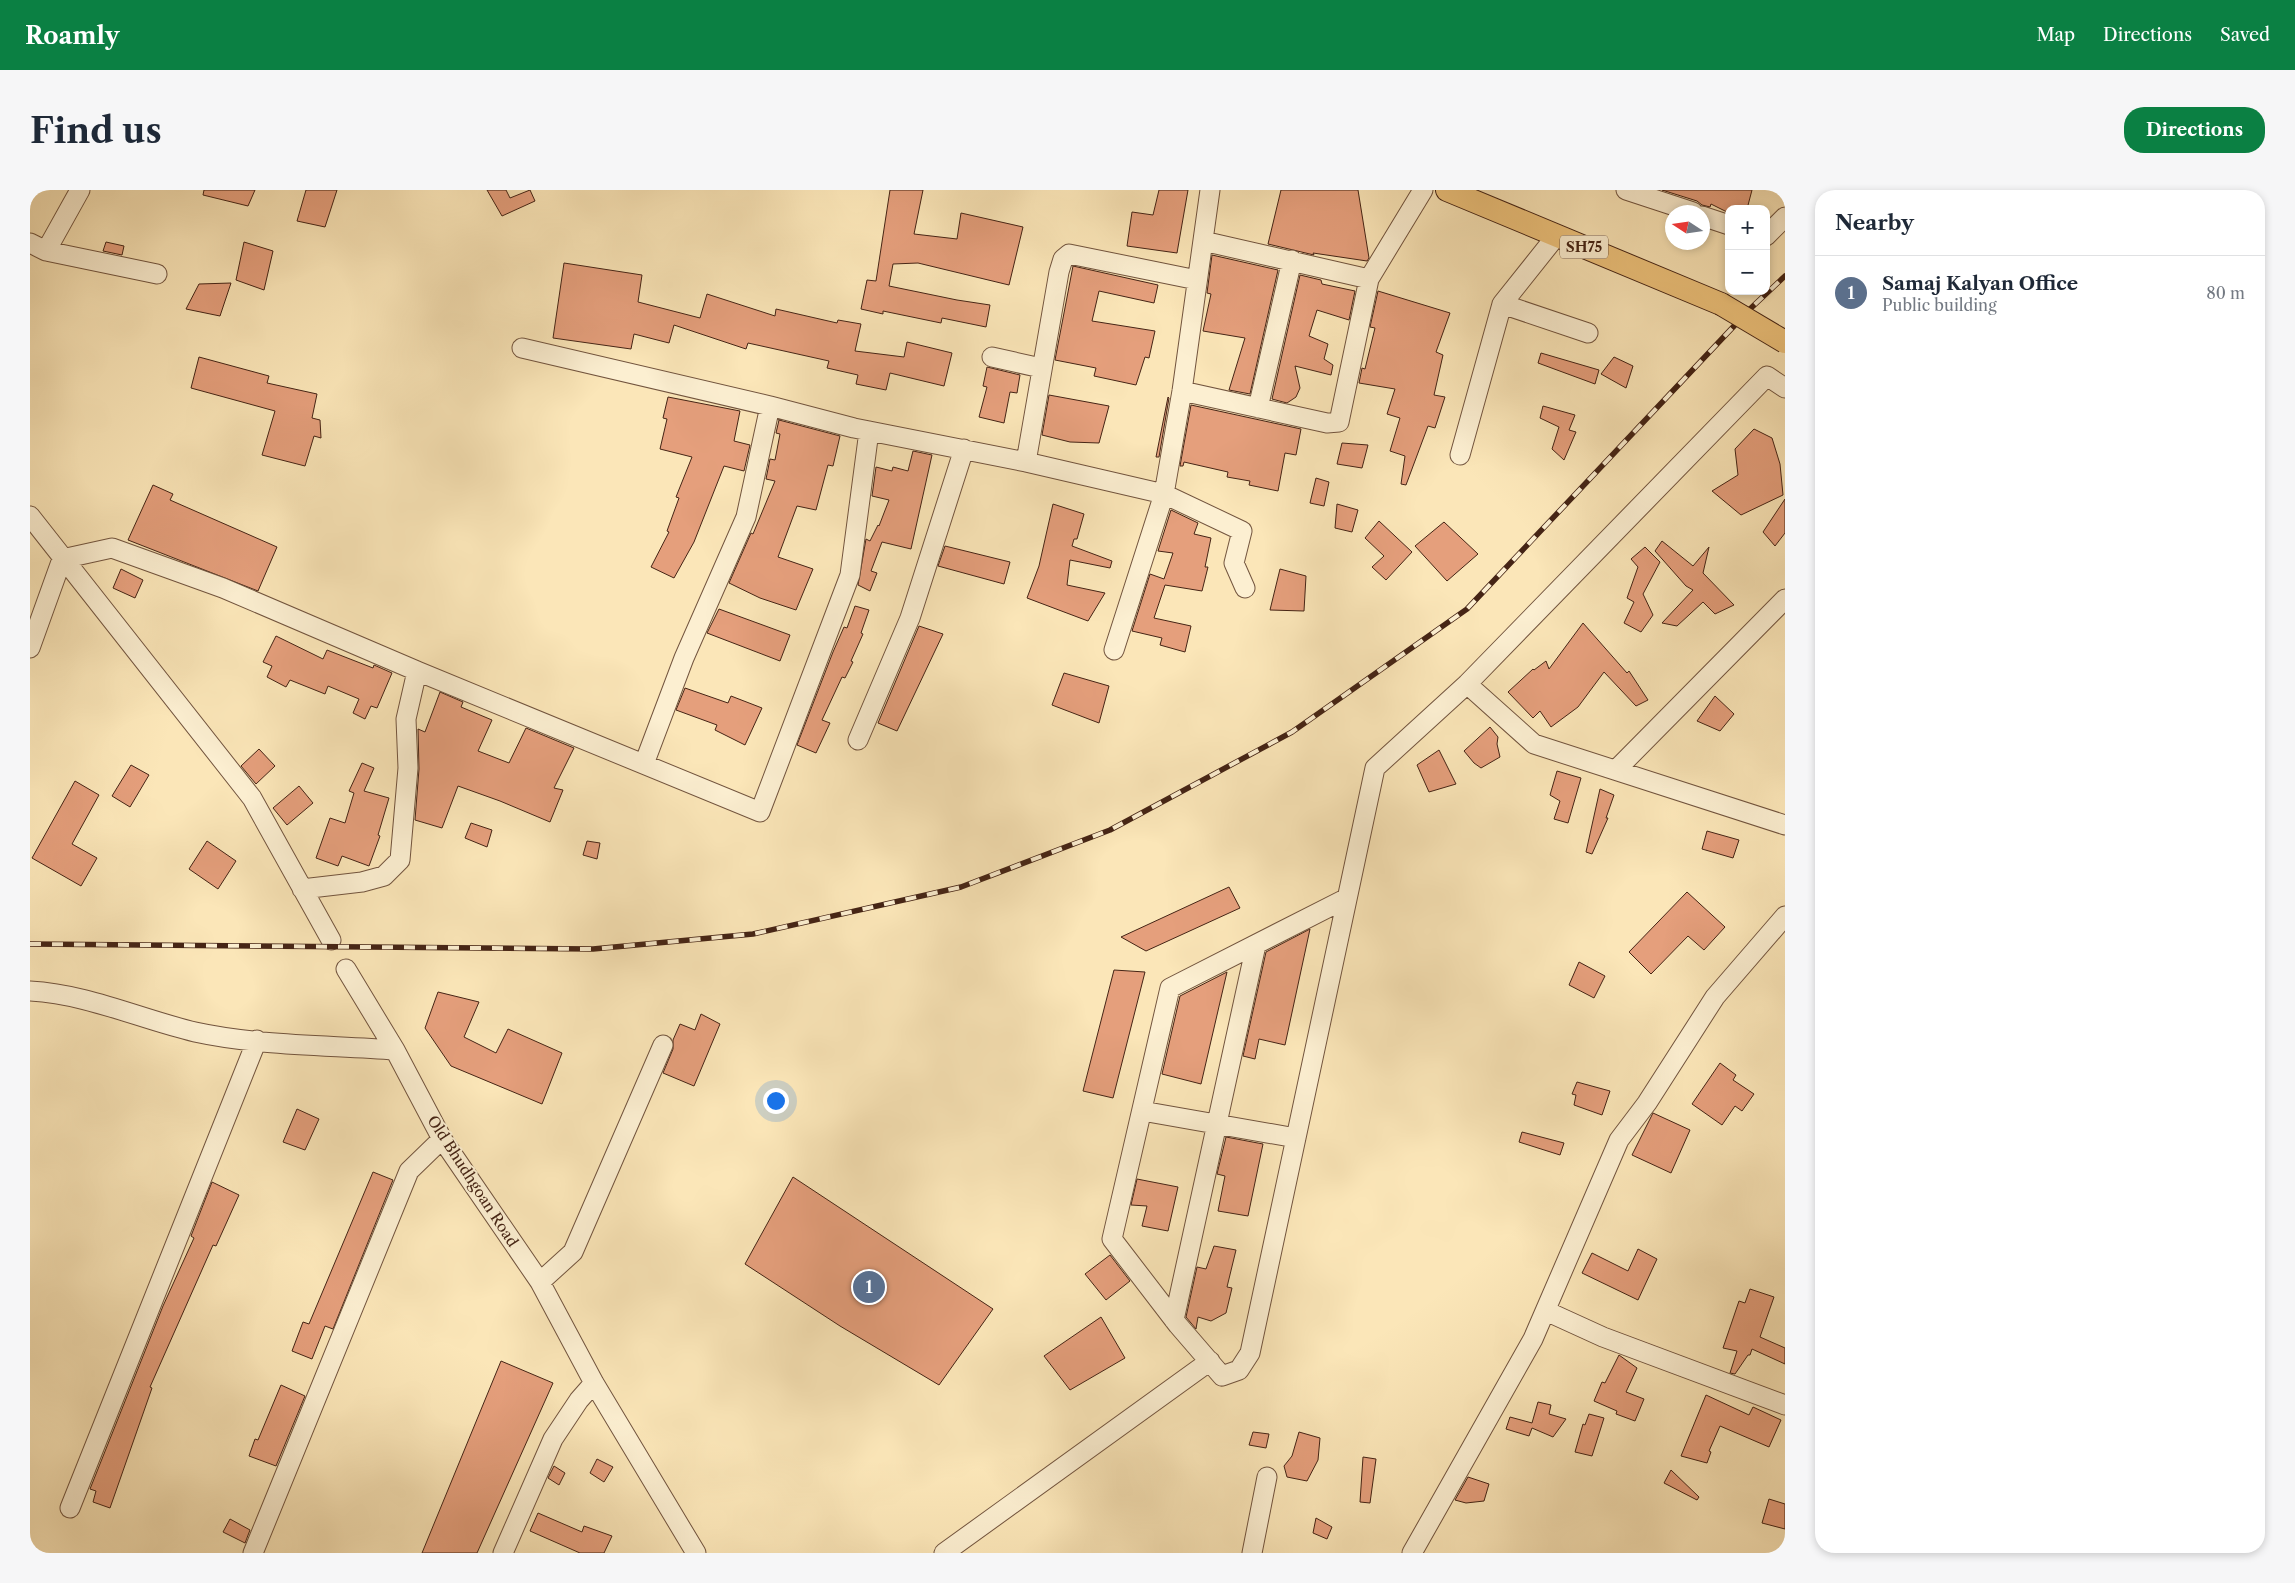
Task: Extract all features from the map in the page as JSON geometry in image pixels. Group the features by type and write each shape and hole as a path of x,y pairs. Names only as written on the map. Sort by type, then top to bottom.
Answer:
{"main road":[{"name":"SH75","path":"1460,192 1721,304 1785,342"}],"street":[{"path":"80,190 38,247 157,274"},
{"path":"1114,650 1164,494 1182,391 1210,190"},
{"path":"1182,391 1327,423 1339,422 1369,279 1423,190"},
{"path":"1626,190 1672,205"},
{"path":"1770,232 1785,217"},
{"path":"1710,219 1725,224"},
{"path":"1460,455 1502,304 1557,235"},
{"path":"1203,241 1369,279"},
{"path":"1026,462 1041,368 1063,259 1069,254 1197,280"},
{"path":"1258,408 1292,260"},
{"path":"1502,304 1588,333"},
{"path":"522,348 869,430 1026,462 1164,494 1242,530 1234,563 1245,588"},
{"path":"992,357 1041,368"},
{"path":"1347,898 1170,988 1112,1240 1174,1320 1222,1376 1239,1370 1250,1353 1375,768 1467,684 1767,376 1785,388"},
{"path":"644,764 684,658 746,516 770,406"},
{"path":"62,559 112,548 223,588 416,671 760,812 850,575 869,430"},
{"path":"858,740 910,618 964,449"},
{"path":"30,516 252,798 331,940"},
{"path":"30,648 62,559"},
{"path":"1616,770 1785,599"},
{"path":"302,889 362,882 384,876 400,860 408,768 406,719 416,671"},
{"path":"1467,684 1534,744 1785,825"},
{"path":"1412,1553 1533,1339 1619,1140 1647,1102 1715,997 1785,916"},
{"path":"1174,1320 1256,945"},
{"name":"Old Bhudhgoan Road","path":"346,969 395,1050 442,1139 540,1282 594,1383 696,1553"},
{"path":"30,991 73,996 194,1032 257,1040 395,1050"},
{"path":"70,1508 257,1040"},
{"path":"540,1282 574,1252 662,1046"},
{"path":"1142,1111 1296,1138"},
{"path":"253,1553 409,1171 442,1139"},
{"path":"1546,1311 1603,1337 1785,1405"},
{"path":"944,1553 1210,1361"},
{"path":"503,1553 553,1440 594,1383"},
{"path":"1252,1553 1267,1477"}],"building":[{"path":"204,190 255,190 248,206 203,195"},
{"path":"306,190 337,190 325,227 297,221"},
{"path":"487,190 506,190 510,198 530,190 535,201 502,216"},
{"path":"890,190 923,190 914,234 957,239 961,213 1023,227 1009,285 918,263 893,264 889,286 990,305 986,327 942,318 941,323 883,311 883,314 861,309 867,280 876,281"},
{"path":"1159,190 1188,190 1177,253 1127,246 1132,212 1153,215"},
{"path":"1281,190 1358,190 1369,258 1367,261 1313,253 1314,255 1268,244"},
{"path":"1662,190 1752,190 1748,205 1725,205 1725,211 1711,204 1710,207 1710,205 1702,205 1697,201"},
{"path":"106,242 124,246 122,255 103,251"},
{"path":"244,242 273,251 264,290 236,280"},
{"path":"1212,255 1278,270 1250,394 1229,390 1245,338 1203,331 1211,294 1207,293"},
{"path":"564,263 642,275 638,302 700,318 707,294 775,316 776,309 837,323 838,320 861,324 855,351 904,357 907,342 952,353 944,386 890,373 886,390 856,384 858,375 827,368 829,361 748,343 746,349 674,325 669,343 634,334 631,349 553,338"},
{"path":"1073,266 1158,285 1154,303 1099,291 1092,321 1155,331 1149,358 1145,357 1136,385 1094,376 1096,368 1055,360"},
{"path":"1300,275 1321,280 1322,284 1355,291 1349,320 1317,310 1309,336 1328,344 1324,359 1333,365 1331,375 1295,366 1300,388 1296,397 1287,403 1272,399"},
{"path":"231,283 220,316 186,309 199,284"},
{"path":"1378,291 1450,313 1436,352 1443,355 1434,395 1445,397 1435,428 1428,426 1406,485 1401,484 1405,456 1390,451 1400,418 1387,414 1395,389 1359,383 1362,368 1365,369 1375,328 1370,327"},
{"path":"1541,353 1599,370 1595,384 1538,363"},
{"path":"199,357 269,376 267,383 317,394 312,418 320,420 321,438 314,436 305,466 262,455 275,411 191,388"},
{"path":"1614,357 1633,366 1626,388 1601,374"},
{"path":"987,367 1020,375 1017,393 1010,392 1004,423 979,417 987,387 983,386"},
{"path":"1049,395 1109,406 1099,443 1070,442 1042,435"},
{"path":"668,397 740,411 734,441 750,445 744,471 724,466 694,542 674,578 651,567 669,532 667,531 679,498 676,497 692,457 660,449 667,419 663,418"},
{"path":"1168,397 1159,457 1156,457"},
{"path":"1191,405 1301,429 1296,455 1285,453 1278,491 1249,485 1250,481 1227,477 1228,472 1184,462 1183,466 1180,466"},
{"path":"1543,406 1575,415 1569,430 1576,432 1564,460 1552,449 1559,427 1540,418"},
{"path":"779,420 840,436 833,466 828,465 816,510 797,506 778,557 813,569 796,610 760,598 729,583 751,533 753,534 775,481 766,479 770,459 775,460 780,434 776,433"},
{"path":"1754,429 1772,438 1780,464 1783,495 1741,515 1712,491 1738,475 1735,449"},
{"path":"1342,443 1368,445 1362,468 1337,464"},
{"path":"913,451 932,455 911,549 882,542 871,571 877,573 870,591 858,585 866,539 870,541 879,526 889,500 872,496 876,467 892,471 893,467 908,471"},
{"path":"1316,478 1329,482 1324,506 1310,503"},
{"path":"153,485 173,494 170,500 277,547 258,591 128,540"},
{"path":"1785,499 1785,533 1775,546 1763,532"},
{"path":"1053,504 1084,514 1077,539 1074,539 1072,546 1112,561 1110,568 1070,560 1067,585 1105,593 1088,621 1027,598 1039,566"},
{"path":"1337,504 1358,510 1352,532 1335,528"},
{"path":"1171,510 1198,523 1194,534 1211,538 1205,567 1208,567 1202,591 1165,585 1154,618 1191,626 1185,652 1160,645 1162,638 1132,631 1150,574 1164,579 1173,553 1158,551"},
{"path":"1379,521 1412,552 1386,580 1372,567 1384,556 1365,538"},
{"path":"1444,522 1478,554 1447,581 1415,546"},
{"path":"1662,541 1693,566 1709,547 1703,573 1734,605 1715,614 1703,602 1677,626 1662,623 1693,590 1686,586 1655,551"},
{"path":"945,546 1010,562 1004,584 938,566"},
{"path":"1645,547 1660,562 1643,594 1653,615 1641,632 1624,623 1634,602 1627,598 1638,567 1631,559"},
{"path":"121,569 143,580 135,598 113,588"},
{"path":"1280,569 1306,576 1304,611 1270,610"},
{"path":"855,606 869,610 861,633 863,634 851,661 853,662 845,678 842,677 822,720 830,723 816,753 797,745 833,652 844,627 847,628"},
{"path":"719,609 790,635 780,661 707,633"},
{"path":"1583,623 1627,673 1629,671 1648,700 1636,706 1604,672 1578,707 1551,727 1540,711 1533,718 1508,692 1533,669 1546,661 1549,669"},
{"path":"919,626 943,634 897,731 878,723"},
{"path":"276,636 323,659 327,650 373,668 374,665 392,673 377,708 371,706 365,719 353,713 359,699 328,686 325,694 290,680 286,687 267,677 272,666 263,662"},
{"path":"1064,673 1109,686 1099,723 1052,705"},
{"path":"685,688 728,703 731,696 762,708 745,745 715,730 717,725 676,710"},
{"path":"440,692 463,702 461,707 492,720 478,751 509,763 526,728 574,748 554,788 563,790 550,822 458,786 442,828 415,820 419,769 418,729 425,732"},
{"path":"1715,696 1734,714 1720,731 1697,721"},
{"path":"1490,727 1498,737 1497,744 1500,757 1481,768 1464,751"},
{"path":"259,749 275,766 256,784 241,766"},
{"path":"1439,750 1456,784 1429,792 1417,765"},
{"path":"362,763 374,768 364,791 389,798 378,835 380,836 369,866 342,856 338,866 316,858 330,818 345,823 354,793 349,791"},
{"path":"131,765 149,775 130,807 112,796"},
{"path":"1557,771 1581,778 1568,823 1554,819 1560,801 1550,795"},
{"path":"75,781 99,795 72,844 97,858 81,886 32,858"},
{"path":"299,786 313,803 287,825 273,808"},
{"path":"1600,789 1614,795 1606,818 1608,818 1592,854 1586,852"},
{"path":"471,823 492,830 487,847 465,838"},
{"path":"1707,831 1739,840 1733,858 1702,849"},
{"path":"207,841 236,861 218,889 189,869"},
{"path":"587,841 600,843 597,859 583,855"},
{"path":"1229,887 1240,908 1146,951 1121,937"},
{"path":"1687,892 1725,927 1704,950 1688,936 1651,974 1629,952"},
{"path":"1310,929 1285,1045 1259,1039 1255,1059 1243,1056 1266,952"},
{"path":"1579,962 1605,976 1594,998 1569,985"},
{"path":"1114,970 1145,972 1113,1098 1083,1091"},
{"path":"1227,972 1201,1084 1162,1074 1180,996"},
{"path":"438,992 479,1002 464,1037 496,1053 508,1029 562,1053 542,1104 451,1066 425,1028"},
{"path":"701,1014 720,1024 694,1086 663,1073 673,1049 673,1040 680,1024 695,1030"},
{"path":"1720,1063 1736,1075 1733,1080 1754,1094 1742,1111 1735,1106 1722,1125 1692,1104"},
{"path":"1577,1082 1610,1091 1602,1115 1574,1105 1576,1095 1572,1094"},
{"path":"297,1109 319,1119 305,1150 283,1142"},
{"path":"1653,1113 1690,1130 1671,1173 1632,1155"},
{"path":"1522,1132 1564,1143 1560,1155 1519,1142"},
{"path":"1226,1137 1263,1144 1248,1216 1218,1211 1225,1176 1217,1174"},
{"path":"373,1172 393,1180 333,1329 325,1326 312,1359 292,1351 303,1322 309,1324"},
{"path":"793,1177 993,1309 939,1385 840,1326 745,1264"},
{"path":"1137,1179 1178,1187 1168,1231 1142,1226 1147,1206 1131,1205"},
{"path":"212,1182 239,1195 216,1246 213,1245 150,1387 152,1388 110,1508 93,1502 96,1491 90,1489 163,1306 194,1238 191,1236"},
{"path":"1214,1246 1236,1250 1227,1287 1232,1288 1226,1313 1211,1321 1198,1317 1196,1329 1186,1317 1197,1267 1206,1269"},
{"path":"1638,1249 1657,1259 1638,1300 1582,1273 1592,1253 1628,1271"},
{"path":"1110,1255 1130,1281 1106,1300 1085,1274"},
{"path":"1750,1289 1774,1297 1760,1337 1785,1348 1785,1364 1752,1349 1750,1355 1748,1355 1735,1374 1730,1373 1737,1351 1723,1348 1739,1301 1745,1303"},
{"path":"1101,1317 1125,1358 1070,1390 1044,1356"},
{"path":"1619,1355 1637,1368 1626,1392 1644,1399 1635,1421 1616,1414 1617,1411 1594,1401 1602,1382 1605,1383"},
{"path":"501,1361 553,1383 477,1553 422,1553"},
{"path":"281,1385 305,1396 276,1466 249,1456 255,1439 258,1440"},
{"path":"1706,1395 1749,1415 1753,1407 1781,1420 1769,1447 1720,1426 1709,1451 1711,1452 1707,1463 1681,1456"},
{"path":"1538,1402 1551,1405 1549,1414 1566,1419 1553,1437 1532,1428 1529,1436 1506,1429 1510,1417 1532,1423"},
{"path":"1589,1414 1604,1418 1592,1456 1575,1452 1583,1424 1585,1425"},
{"path":"1253,1432 1269,1434 1266,1448 1249,1445"},
{"path":"1299,1432 1320,1438 1318,1460 1307,1481 1287,1477 1284,1466 1292,1456"},
{"path":"1363,1457 1376,1459 1370,1503 1360,1502"},
{"path":"597,1459 613,1467 604,1482 590,1473"},
{"path":"554,1466 565,1473 559,1485 548,1478"},
{"path":"1671,1470 1699,1497 1697,1500 1664,1483"},
{"path":"1468,1477 1489,1484 1484,1501 1466,1503 1455,1500"},
{"path":"1769,1499 1785,1504 1785,1529 1762,1523"},
{"path":"538,1513 582,1532 584,1526 612,1536 604,1553 580,1553 530,1531"},
{"path":"1316,1518 1332,1527 1327,1539 1313,1533"},
{"path":"230,1519 250,1530 245,1543 223,1532"}],"railway":[{"path":"30,944 593,949 753,934 961,887 1110,830 1292,732 1467,609 1751,308 1785,276"}],"place":[{"name":"Samaj Kalyan Office","path":"869,1287"}]}
